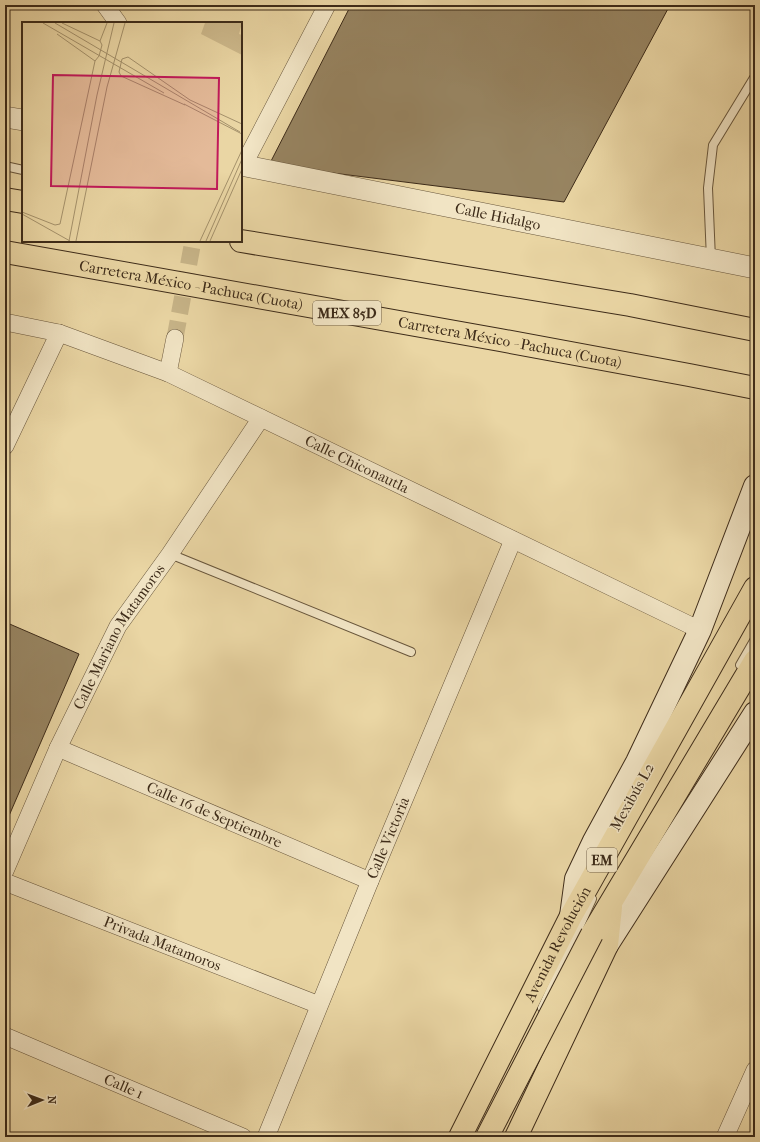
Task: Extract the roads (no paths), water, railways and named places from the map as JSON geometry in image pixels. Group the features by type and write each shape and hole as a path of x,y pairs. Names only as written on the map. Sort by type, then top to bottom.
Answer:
{"main road":[{"path":"5,199 22,202"},
{"path":"242,241 630,305 755,330"},
{"name":"Carretera México - Pachuca (Cuota)","path":"5,252 500,340 755,388"},
{"path":"571,916 576,879 594,841 637,762 700,630 755,486"},
{"name":"Avenida Revolución","path":"460,1137 571,916 755,588"},
{"name":"Avenida Revolución","path":"599,940 606,894 755,661"},
{"path":"516,1137 599,940 755,713"},
{"name":"EM","path":"487,1137 599,940"}],"street":[{"path":"105,5 117,22"},
{"path":"242,166 327,5"},
{"path":"5,117 22,120"},
{"name":"Calle Hidalgo","path":"242,166 755,268"},
{"name":"Calle Chiconautla","path":"5,322 60,333 168,373 700,630"},
{"path":"5,446 60,333"},
{"path":"168,373 175,338"},
{"name":"Calle Mariano Matamoros","path":"5,871 58,748 118,626 170,554 261,418"},
{"name":"Calle Victoria","path":"266,1137 370,881 513,540"},
{"name":"Calle 16 de Septiembre","path":"58,748 370,881"},
{"name":"Privada Matamoros","path":"5,882 319,1005"},
{"name":"Calle 1","path":"5,1036 243,1137"},
{"path":"725,1137 755,1070"}],"lane":[{"path":"711,260 708,188 713,145 755,76"},
{"path":"5,166 22,170"},
{"path":"170,554 411,652"},
{"path":"735,674 755,639"},
{"path":"538,1016 606,894"},
{"path":"518,1094 606,894"},
{"path":"482,1137 522,1051"}],"tunnel":[{"path":"175,338 193,242"}]}
